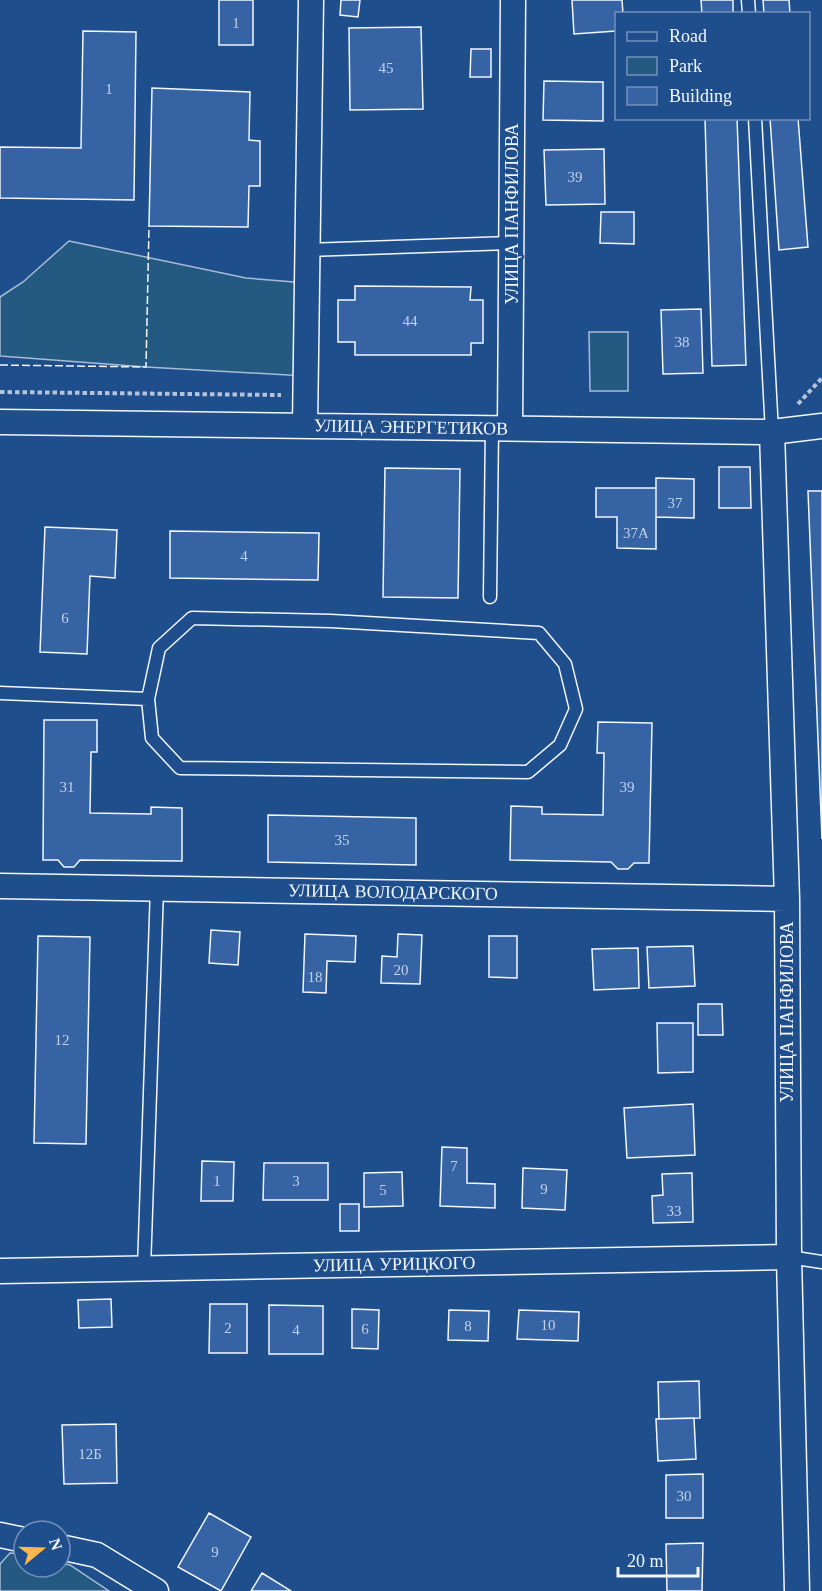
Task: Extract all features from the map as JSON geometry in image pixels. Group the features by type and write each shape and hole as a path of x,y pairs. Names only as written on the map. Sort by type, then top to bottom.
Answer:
{"street":[{"path":"305,426 311,0"},
{"name":"УЛИЦА ПАНФИЛОВА","path":"501,428 512,243 513,0"},
{"name":"УЛИЦА ЭНЕРГЕТИКОВ","path":"0,422 772,432 822,426"},
{"name":"УЛИЦА ПАНФИЛОВА","path":"772,432 787,899 789,1257 797,1591"},
{"name":"УЛИЦА ВОЛОДАРСКОГО","path":"0,886 787,899"},
{"name":"УЛИЦА УРИЦКОГО","path":"0,1271 789,1257"},
{"path":"72,1550 97,1555 156,1591"}],"lane":[{"path":"754,120 772,432"},
{"path":"307,250 512,243"},
{"path":"490,597 501,428"},
{"path":"192,618 331,621 539,633 565,664 576,709 561,744 528,772 180,768 152,738 148,699 159,648 192,618"},
{"path":"0,693 148,699"},
{"path":"144,1269 157,888"},
{"path":"789,1257 822,1262"}],"path":[{"path":"0,392 305,395"}],"green space":[{"path":"69,241 246,278 306,283 305,376 0,356 0,297 23,282"},
{"path":"589,332 628,332 628,391 590,391"},
{"path":"12,1553 12,1579 72,1579 72,1566 109,1591 0,1591 0,1564"}],"building":[{"path":"219,0 253,0 253,45 219,45"},
{"path":"341,0 360,0 358,17 340,15"},
{"path":"572,0 622,0 623,12 615,12 615,31 574,34"},
{"path":"701,0 733,0 733,12 702,12"},
{"path":"763,0 789,0 790,12 764,12"},
{"path":"421,27 423,109 350,110 349,28"},
{"path":"83,31 136,32 134,200 0,198 0,147 81,148"},
{"path":"471,49 491,49 491,77 470,77"},
{"path":"544,81 603,82 603,121 543,120"},
{"path":"152,88 250,92 249,140 260,141 260,186 249,186 248,227 149,226"},
{"path":"705,120 737,120 746,365 712,366"},
{"path":"770,120 798,120 808,247 779,250"},
{"path":"604,149 605,204 546,205 544,150"},
{"path":"601,212 634,212 634,244 600,243"},
{"path":"355,286 471,287 470,300 483,300 483,343 471,343 471,355 355,355 355,342 338,342 338,300 355,300"},
{"path":"701,309 703,373 663,374 661,310"},
{"path":"719,467 750,467 751,508 719,508"},
{"path":"385,468 460,469 458,598 383,597"},
{"path":"656,478 694,479 694,518 656,517"},
{"path":"596,488 656,488 656,549 617,548 617,517 596,517"},
{"path":"808,491 822,491 822,839"},
{"path":"45,527 117,530 115,578 90,576 87,654 40,652"},
{"path":"170,531 319,533 318,580 170,578"},
{"path":"44,720 97,720 97,752 91,752 90,813 151,814 151,807 182,808 182,861 80,860 74,867 64,867 58,860 43,860"},
{"path":"598,722 652,723 649,863 634,863 628,869 618,869 611,862 510,860 511,806 542,807 542,814 603,815 604,753 597,753"},
{"path":"268,815 416,818 416,865 268,862"},
{"path":"211,930 240,932 238,965 209,963"},
{"path":"305,934 356,936 355,962 327,961 326,993 303,992"},
{"path":"398,934 422,935 420,984 381,983 382,956 397,957"},
{"path":"38,936 90,937 86,1144 34,1143"},
{"path":"489,936 517,936 517,978 489,977"},
{"path":"693,946 695,986 649,988 647,947"},
{"path":"638,948 639,988 594,990 592,949"},
{"path":"698,1004 722,1004 723,1035 698,1035"},
{"path":"657,1023 693,1023 693,1072 658,1073"},
{"path":"693,1104 695,1155 627,1158 624,1108"},
{"path":"442,1147 467,1148 467,1183 495,1184 495,1208 440,1206"},
{"path":"202,1161 234,1162 233,1201 201,1201"},
{"path":"264,1163 328,1163 328,1200 263,1200"},
{"path":"523,1168 567,1170 565,1210 522,1208"},
{"path":"402,1172 403,1206 364,1207 364,1173"},
{"path":"692,1173 693,1222 653,1223 652,1196 663,1195 662,1174"},
{"path":"340,1204 359,1204 359,1231 340,1231"},
{"path":"111,1299 112,1327 79,1328 78,1300"},
{"path":"210,1304 247,1304 247,1353 209,1353"},
{"path":"269,1305 323,1306 323,1354 269,1354"},
{"path":"352,1309 379,1310 378,1349 352,1348"},
{"path":"449,1310 489,1311 488,1341 448,1340"},
{"path":"519,1310 579,1312 578,1341 517,1339"},
{"path":"699,1381 700,1418 659,1419 658,1382"},
{"path":"694,1418 696,1459 658,1461 656,1419"},
{"path":"116,1424 117,1483 64,1484 62,1425"},
{"path":"703,1474 703,1518 666,1518 666,1475"},
{"path":"209,1513 251,1537 221,1591 178,1567"},
{"path":"703,1543 702,1591 667,1591 666,1544"},
{"path":"262,1573 291,1591 251,1591"}],"fence":[{"path":"0,365 146,367 149,226"}]}
